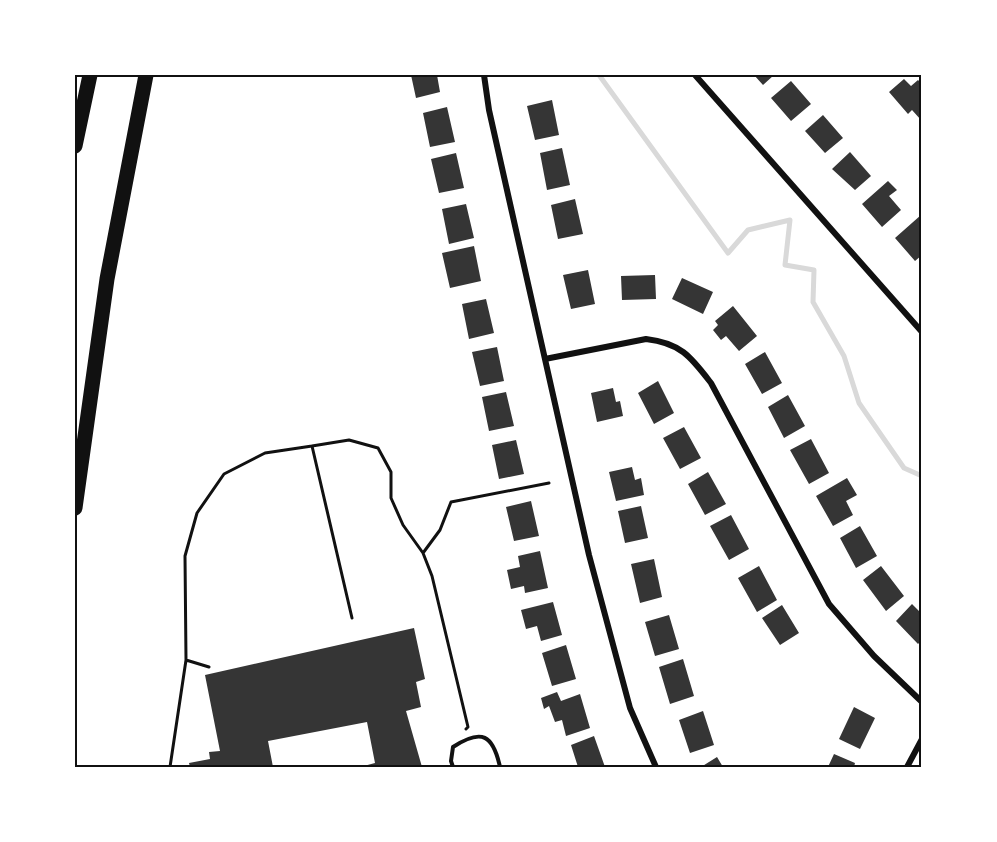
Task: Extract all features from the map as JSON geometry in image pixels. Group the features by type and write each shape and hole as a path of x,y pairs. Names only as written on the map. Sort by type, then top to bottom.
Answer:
{"highway":[{"path":"75,146 90,75"},
{"path":"75,508 107,279 146,75"}],"street":[{"path":"484,75 489,110 589,555 627,697 656,767"},
{"path":"695,75 922,332"},
{"path":"544,359 646,339 662,341 689,355 711,383 830,604 874,656 922,702"},
{"path":"907,767 922,739"}],"lane":[{"path":"453,767 451,761 453,747 462,741 483,736 491,741 496,749 500,767"}],"path":[{"path":"170,767 186,660 185,556 197,513 224,474 265,453 349,440 378,448 391,472 391,498 403,525 423,553 432,576 468,727 460,733"},
{"path":"312,446 352,618"},
{"path":"423,553 440,530 451,502 549,483"},
{"path":"186,660 209,667"}],"building":[{"path":"411,75 437,75 440,92 416,98"},
{"path":"754,75 774,75 763,85"},
{"path":"904,79 911,86 918,80 922,84 921,120 912,110 908,114 889,92"},
{"path":"791,81 811,104 791,121 771,98"},
{"path":"552,100 559,135 535,140 527,106"},
{"path":"447,107 455,142 430,147 423,113"},
{"path":"823,115 843,138 825,153 805,131"},
{"path":"562,148 570,185 547,190 540,153"},
{"path":"850,152 871,176 855,190 832,169"},
{"path":"456,153 464,188 439,193 431,159"},
{"path":"888,181 897,190 889,196 901,210 882,227 862,204"},
{"path":"575,199 583,234 558,239 551,205"},
{"path":"466,204 474,238 449,244 442,209"},
{"path":"921,215 922,255 915,261 895,238"},
{"path":"474,246 481,281 450,288 442,253"},
{"path":"588,270 595,304 571,309 563,275"},
{"path":"655,275 656,299 622,300 621,276"},
{"path":"682,278 713,292 703,314 672,299"},
{"path":"486,299 494,333 469,339 462,304"},
{"path":"733,306 757,336 739,351 726,336 721,340 713,330 718,325 715,321"},
{"path":"497,347 504,381 480,386 472,352"},
{"path":"765,352 782,383 762,394 745,364"},
{"path":"658,381 674,413 654,424 638,393"},
{"path":"613,388 616,402 620,401 623,416 597,422 591,393"},
{"path":"506,392 514,426 489,431 482,397"},
{"path":"788,395 805,426 784,438 768,407"},
{"path":"684,427 701,458 680,469 663,438"},
{"path":"811,439 829,473 809,484 790,450"},
{"path":"516,440 524,474 499,479 492,445"},
{"path":"632,467 635,480 641,478 644,495 616,501 609,472"},
{"path":"708,472 726,504 705,515 688,484"},
{"path":"847,478 857,495 846,501 853,515 833,526 816,496"},
{"path":"531,501 539,536 514,541 506,507"},
{"path":"641,506 648,538 625,543 618,511"},
{"path":"731,515 749,549 729,560 710,526"},
{"path":"860,526 877,556 856,568 840,538"},
{"path":"540,551 548,588 525,593 524,586 511,589 507,570 520,567 518,556"},
{"path":"654,559 662,597 640,603 631,564"},
{"path":"759,566 777,600 757,612 738,578"},
{"path":"881,566 904,596 886,611 863,580"},
{"path":"553,602 562,635 541,641 537,626 526,629 521,610"},
{"path":"912,604 922,614 922,640 918,644 896,621"},
{"path":"782,605 799,633 780,645 762,618"},
{"path":"669,615 679,649 655,656 645,622"},
{"path":"414,628 425,679 416,682 421,707 406,711 422,767 360,767 375,763 367,722 268,741 273,767 190,767 189,763 210,759 209,752 220,751 205,675"},
{"path":"566,645 576,679 552,686 542,653"},
{"path":"683,659 694,696 670,704 659,667"},
{"path":"557,692 561,701 580,694 590,728 566,736 562,720 555,722 549,706 544,709 541,698"},
{"path":"854,707 875,718 860,749 839,739"},
{"path":"703,711 714,745 690,753 679,720"},
{"path":"594,736 605,767 578,767 571,745"},
{"path":"834,754 855,763 854,767 828,767"},
{"path":"717,757 723,767 701,767"}],"waterway":[{"path":"599,75 728,253 748,230 790,220 785,265 814,270 813,302 844,356 859,403 904,468 922,476"}]}
